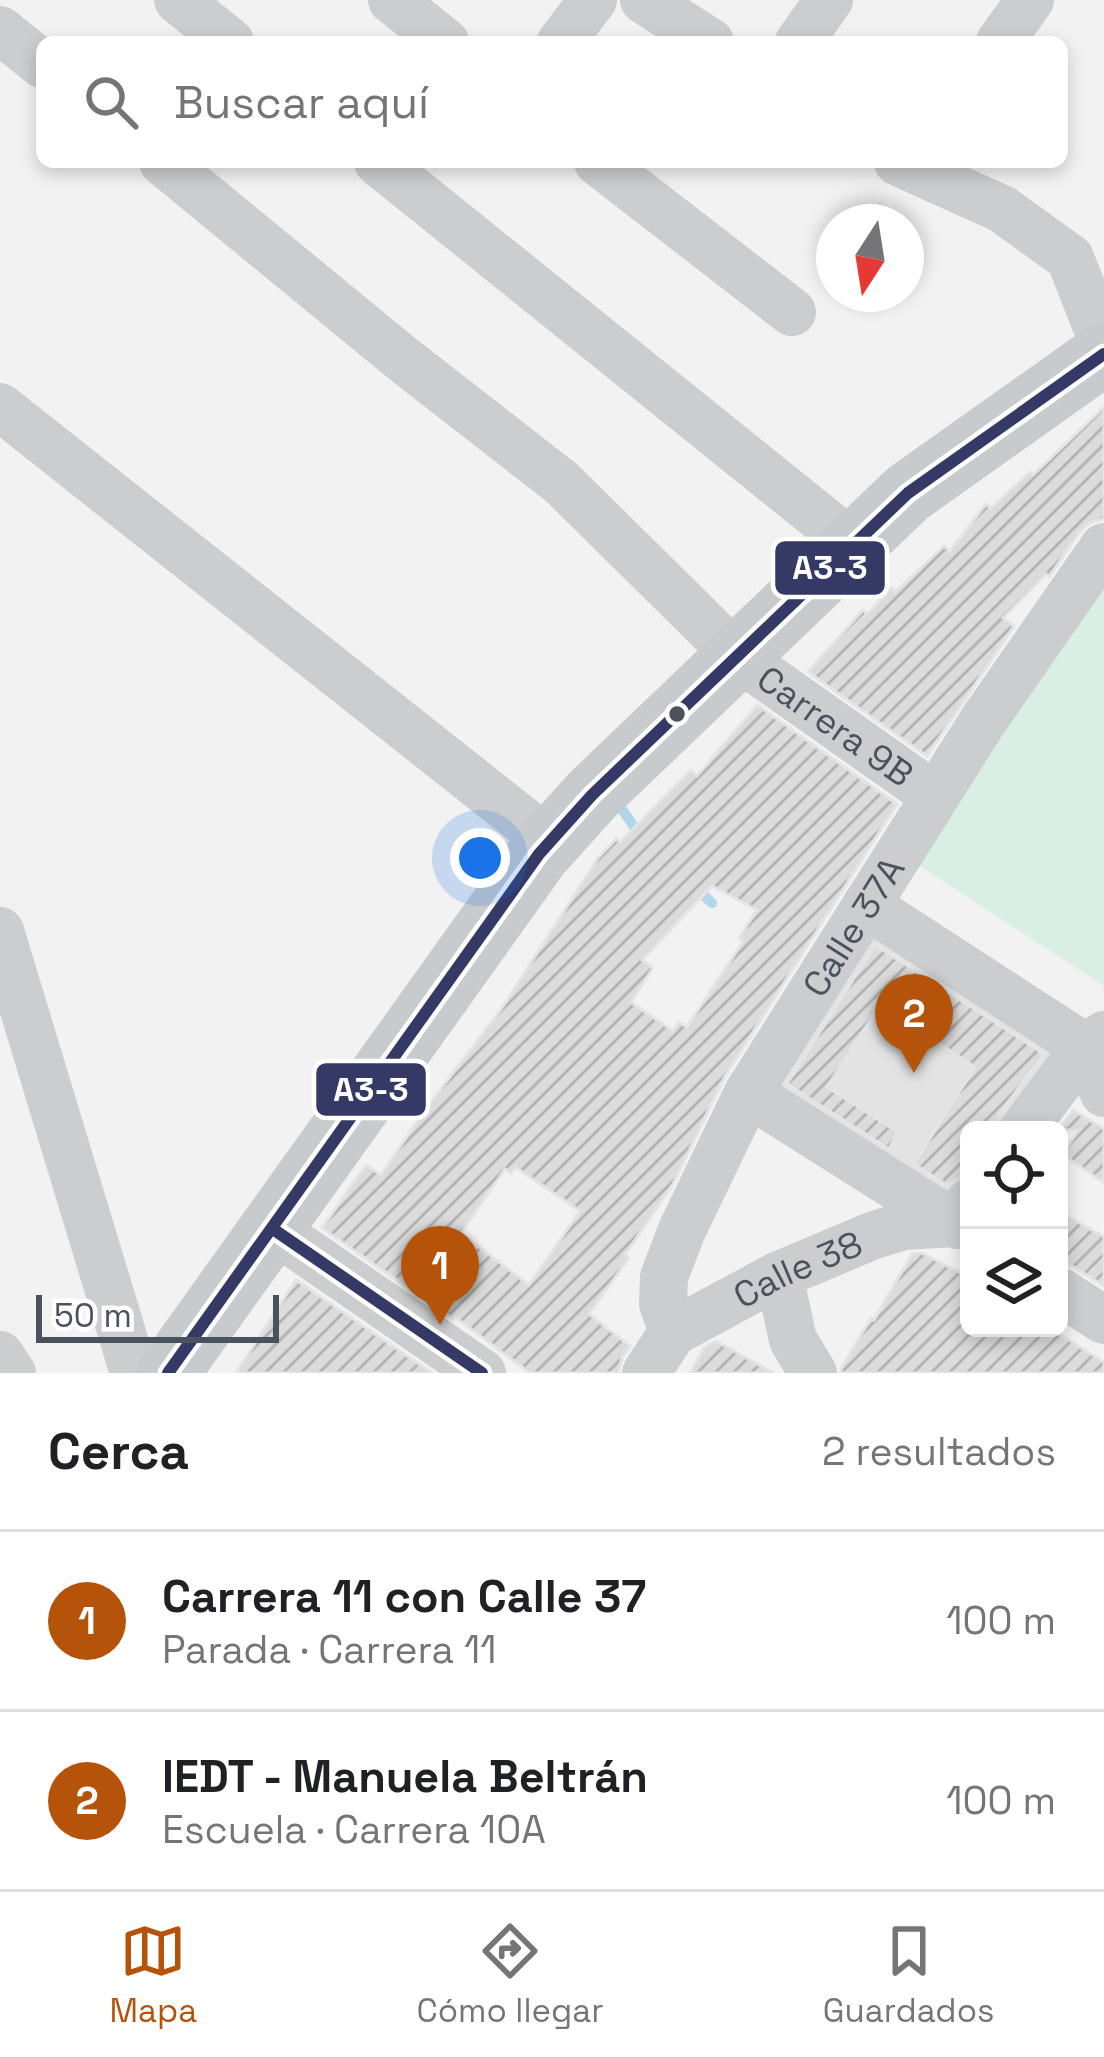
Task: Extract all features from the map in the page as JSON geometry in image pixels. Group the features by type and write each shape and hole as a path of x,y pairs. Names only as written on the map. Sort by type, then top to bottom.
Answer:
{"main road":[{"path":"168,1373 538,854 592,795 908,493 1104,349"}],"street":[{"path":"178,0 223,36"},
{"path":"392,0 437,36"},
{"path":"566,36 593,0"},
{"path":"644,0 701,36"},
{"path":"803,36 829,0"},
{"path":"1004,36 1030,0"},
{"path":"0,30 36,59"},
{"name":"Carrera 9B","path":"170,168 562,483 738,657 935,796"},
{"path":"385,168 854,545"},
{"path":"606,168 791,312"},
{"path":"916,168 1002,209 1070,258 1104,349"},
{"path":"0,407 550,842"},
{"name":"Calle 37A","path":"673,1332 663,1304 664,1277 748,1093 935,796 1104,547"},
{"path":"866,905 1095,1041 1104,1093"},
{"path":"0,931 134,1373"},
{"path":"1030,1121 1095,1041"},
{"path":"748,1093 960,1218"},
{"name":"Calle 38","path":"646,1373 673,1332 779,1274 874,1234 960,1220"},
{"path":"272,1229 482,1373"},
{"path":"779,1274 793,1340 813,1373"},
{"path":"1068,1297 1104,1320"},
{"path":"0,1355 12,1373"}],"shaded area":[{"path":"877,930 1059,1052 1013,1121 960,1121 960,1200 953,1210 770,1095"}],"green space":[{"path":"1104,581 1104,986 917,864"}],"building":[{"path":"1104,407 1104,519 1081,530 1049,577 1046,574 1003,618 1014,626 927,756 808,672 863,610 867,614 891,588 895,592 944,546 950,551 986,504 991,508 1030,472 1033,475"},
{"path":"757,705 897,804 724,1078 673,1184 589,1314 630,1346 618,1373 530,1373 322,1228 366,1165 381,1175 502,1008 598,858 691,770 697,776","holes":["712,886 757,910 739,938 744,940 687,1027 679,1022 673,1031 631,1002 653,968 642,960","515,1167 580,1211 529,1285 461,1233 505,1169 511,1173"]},
{"path":"875,945 1044,1054 998,1121 960,1121 960,1178 947,1185 914,1164 975,1067 929,1037 935,1027 887,994 827,1087 898,1132 889,1149 787,1084"},
{"path":"1073,1110 1104,1129 1104,1183 1068,1158 1068,1146 1079,1130 1068,1130 1065,1121"},
{"path":"1068,1216 1104,1237 1104,1286 1068,1265"},
{"path":"922,1253 960,1272 960,1337 1064,1337 1104,1362 1104,1373 841,1373 912,1254"},
{"path":"296,1280 432,1373 236,1373"},
{"path":"716,1341 774,1373 690,1373 704,1348"}],"waterway":[{"path":"616,801 640,835"},
{"path":"693,885 712,903"}],"transit line":[{"name":"A3-3","path":"168,1373 539,854 592,795 908,493 1104,354"},
{"name":"A3-3","path":"273,1229 482,1373"}],"place":[{"name":"IEDT - Manuela Beltrán","path":"914,1073"},
{"name":"Carrera 11 con Calle 37","path":"440,1325"}]}
